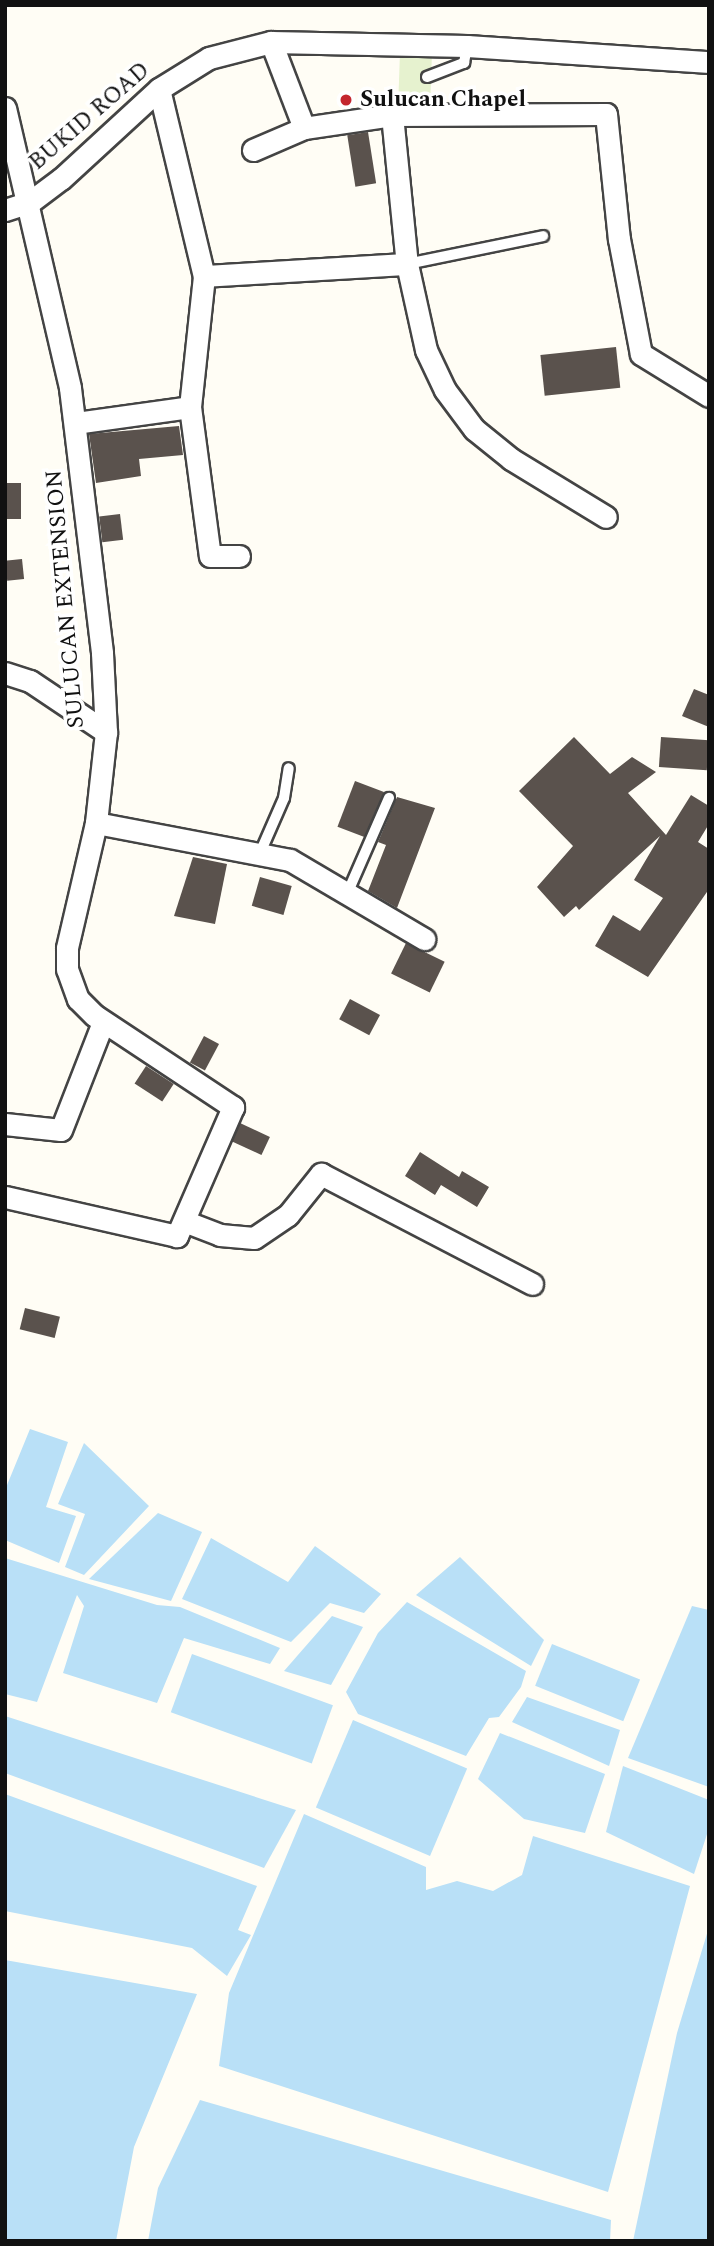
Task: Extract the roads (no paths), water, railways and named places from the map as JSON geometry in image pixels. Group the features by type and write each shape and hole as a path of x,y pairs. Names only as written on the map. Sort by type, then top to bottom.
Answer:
{"street":[{"name":"BUKID ROAD","path":"5,211 30,202 159,89 209,58 271,42 467,46 709,62"},
{"path":"271,42 304,128"},
{"path":"159,89 204,276 190,407 210,556 239,556"},
{"name":"SULUCAN EXTENSION","path":"5,108 30,202 39,268 76,423 106,732 96,823 67,957 78,999 103,1022 233,1107 184,1221"},
{"path":"253,150 304,128 392,115 606,114 619,239 641,354 709,396"},
{"path":"392,115 407,264 426,350 445,390 474,429 511,459 606,517"},
{"path":"204,276 407,264"},
{"path":"76,423 190,407"},
{"path":"5,673 30,681 106,732"},
{"path":"96,823 290,860 424,939"},
{"path":"5,1124 61,1130 103,1022"},
{"path":"5,1196 177,1237 184,1221 220,1235 254,1238 288,1215 321,1174 532,1284"}],"lane":[{"path":"427,77 464,63 467,46"},
{"path":"407,264 543,236"},
{"path":"260,853 284,798 289,768"},
{"path":"346,894 389,798"}],"water":[{"path":"30,1429 68,1442 46,1507 76,1516 59,1563 5,1540 5,1490"},
{"path":"84,1443 149,1506 84,1575 65,1567 85,1514 58,1504"},
{"path":"158,1513 202,1532 171,1601 89,1579"},
{"path":"211,1538 288,1582 315,1546 381,1594 364,1613 330,1603 291,1642 182,1599"},
{"path":"460,1557 544,1640 531,1666 416,1595"},
{"path":"5,1558 157,1605 180,1607 280,1648 270,1664 184,1638 157,1703 63,1673 84,1606 77,1595 37,1702 5,1694"},
{"path":"407,1602 526,1671 521,1687 499,1717 489,1718 466,1756 358,1714 346,1692 378,1633"},
{"path":"692,1606 709,1610 709,1787 628,1758"},
{"path":"332,1616 363,1627 331,1685 284,1671"},
{"path":"552,1644 640,1680 623,1721 535,1686"},
{"path":"192,1654 333,1705 312,1764 171,1712"},
{"path":"527,1697 620,1730 609,1766 512,1722"},
{"path":"5,1716 296,1810 264,1868 5,1773"},
{"path":"353,1720 467,1768 430,1856 316,1807"},
{"path":"500,1733 605,1774 585,1833 524,1819 478,1779"},
{"path":"623,1766 709,1800 709,1828 694,1874 606,1832"},
{"path":"5,1794 257,1886 238,1930 251,1935 227,1976 192,1948 5,1911"},
{"path":"304,1814 426,1867 426,1890 457,1881 493,1891 522,1875 533,1836 690,1886 608,2192 219,2066 229,1993"},
{"path":"709,1927 709,2241 633,2241 677,2033"},
{"path":"5,1960 197,1994 134,2147 116,2241 5,2241"},
{"path":"200,2100 611,2220 610,2241 148,2241 158,2188"}],"place":[{"name":"Sulucan Chapel","path":"346,100"}]}
